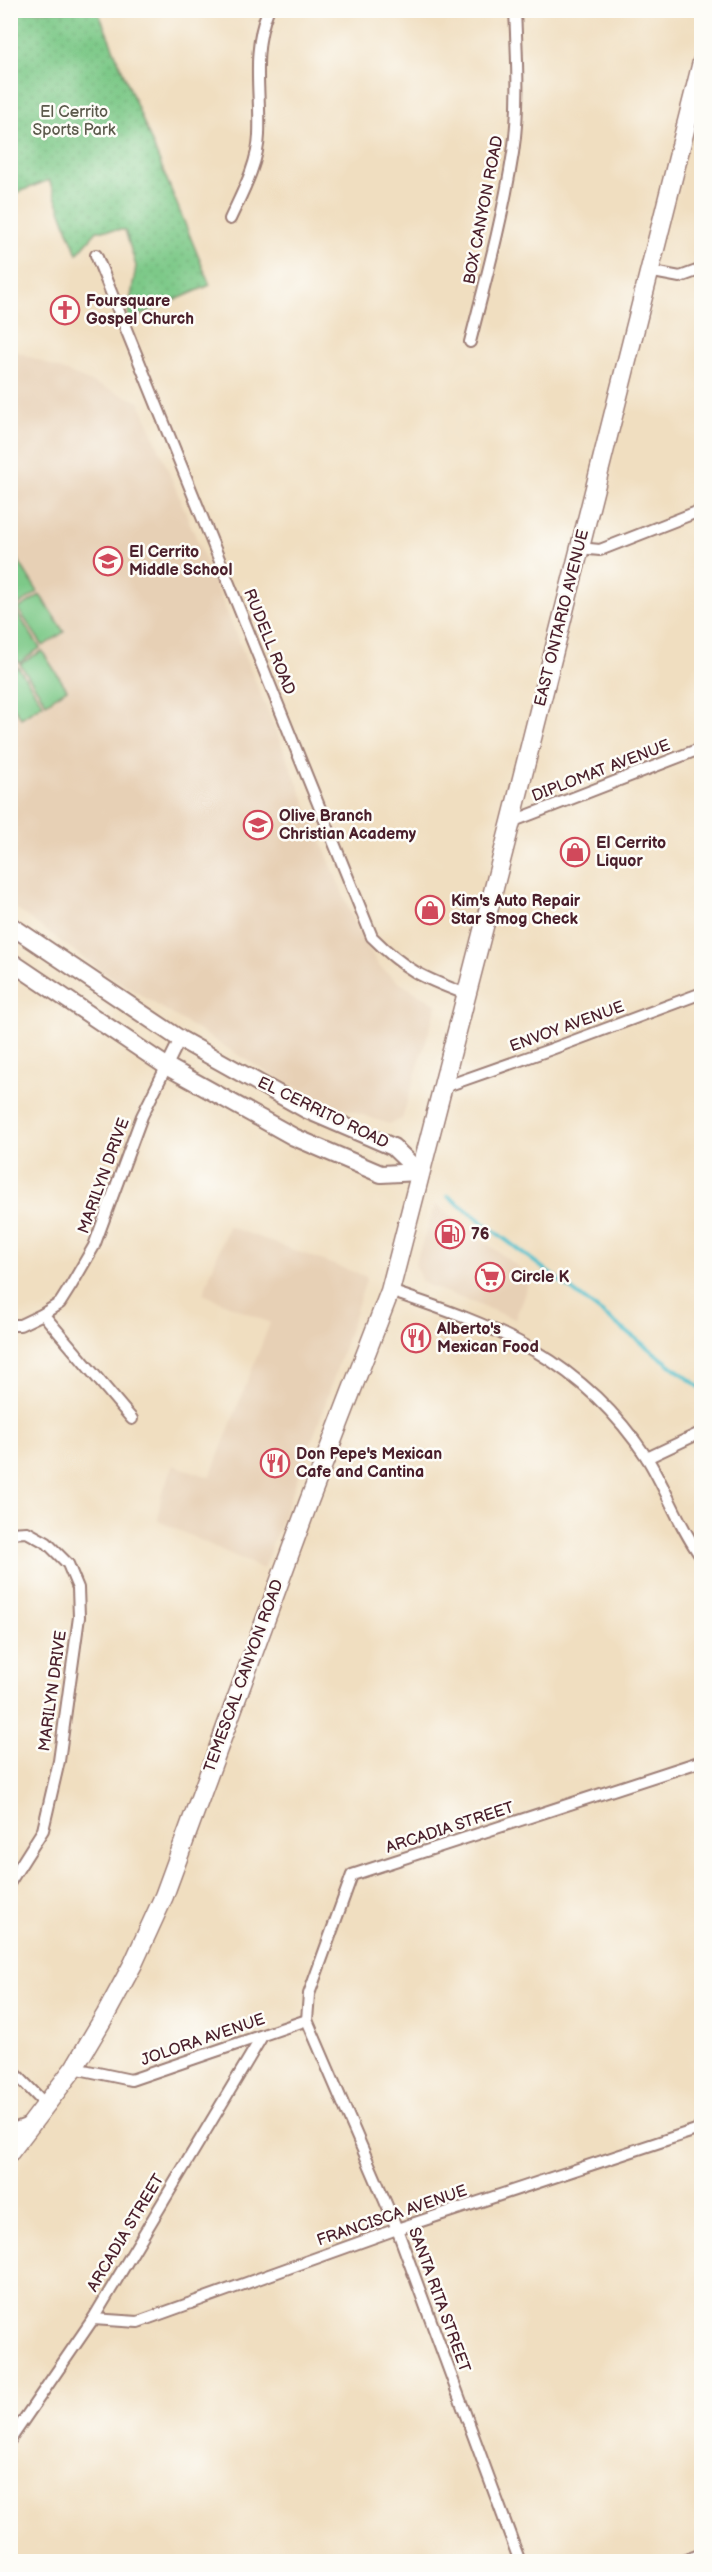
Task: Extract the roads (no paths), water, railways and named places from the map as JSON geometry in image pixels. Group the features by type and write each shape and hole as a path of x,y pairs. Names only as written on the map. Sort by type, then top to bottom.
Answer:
{"main road":[{"name":"EAST ONTARIO AVENUE","path":"419,1172 511,822 702,62"},
{"name":"EL CERRITO ROAD","path":"10,925 180,1039 307,1110 393,1147 419,1172"},
{"name":"EL CERRITO ROAD","path":"10,961 166,1066 294,1137 381,1174 419,1172"},
{"name":"TEMESCAL CANYON ROAD","path":"10,2152 74,2068 133,1964 164,1896 309,1501 390,1291 419,1172"}],"street":[{"path":"230,219 254,165 259,136 256,68 262,28 268,10"},
{"name":"BOX CANYON ROAD","path":"470,342 501,218 513,153 517,109 515,10"},
{"path":"692,10 702,13"},
{"name":"RUDELL ROAD","path":"96,255 372,937 394,960 421,977 466,994"},
{"path":"648,271 680,277 702,269"},
{"path":"579,548 600,550 702,510"},
{"name":"DIPLOMAT AVENUE","path":"511,822 702,748"},
{"name":"ENVOY AVENUE","path":"441,1088 559,1047 702,993"},
{"name":"MARILYN DRIVE","path":"10,1325 20,1324 43,1314 60,1303 94,1246 142,1116 180,1039"},
{"path":"390,1291 511,1336 545,1355 578,1378 616,1417 646,1458 669,1498 690,1542 702,1558"},
{"path":"43,1314 132,1419"},
{"path":"646,1458 702,1432"},
{"name":"MARILYN DRIVE","path":"10,1533 27,1532 47,1543 68,1564 78,1588 79,1617 59,1761 43,1830 10,1882"},
{"name":"ARCADIA STREET","path":"307,2020 309,1994 352,1875 702,1761"},
{"name":"JOLORA AVENUE","path":"74,2068 131,2080 307,2020"},
{"name":"SANTA RITA STREET","path":"307,2020 397,2229 520,2562"},
{"name":"ARCADIA STREET","path":"10,2439 93,2319 261,2037"},
{"path":"10,2068 45,2104"},
{"path":"10,2130 32,2122"},
{"name":"FRANCISCA AVENUE","path":"93,2319 138,2322 397,2229 702,2128"},
{"path":"680,2562 702,2554"}],"waterway":[{"path":"448,1196 702,1389"}],"place":[{"name":"Foursquare Gospel Church","path":"65,310"},
{"name":"El Cerrito Middle School","path":"108,561"},
{"name":"Olive Branch Christian Academy","path":"258,825"},
{"name":"El Cerrito Liquor","path":"575,852"},
{"name":"Kim's Auto Repair Star Smog Check","path":"430,910"},
{"name":"76","path":"450,1234"},
{"name":"Circle K","path":"490,1277"},
{"name":"Alberto's Mexican Food","path":"416,1338"},
{"name":"Don Pepe's Mexican Cafe and Cantina","path":"275,1463"}],"park label":[{"name":"El Cerrito Sports Park","path":"74,121"}]}
